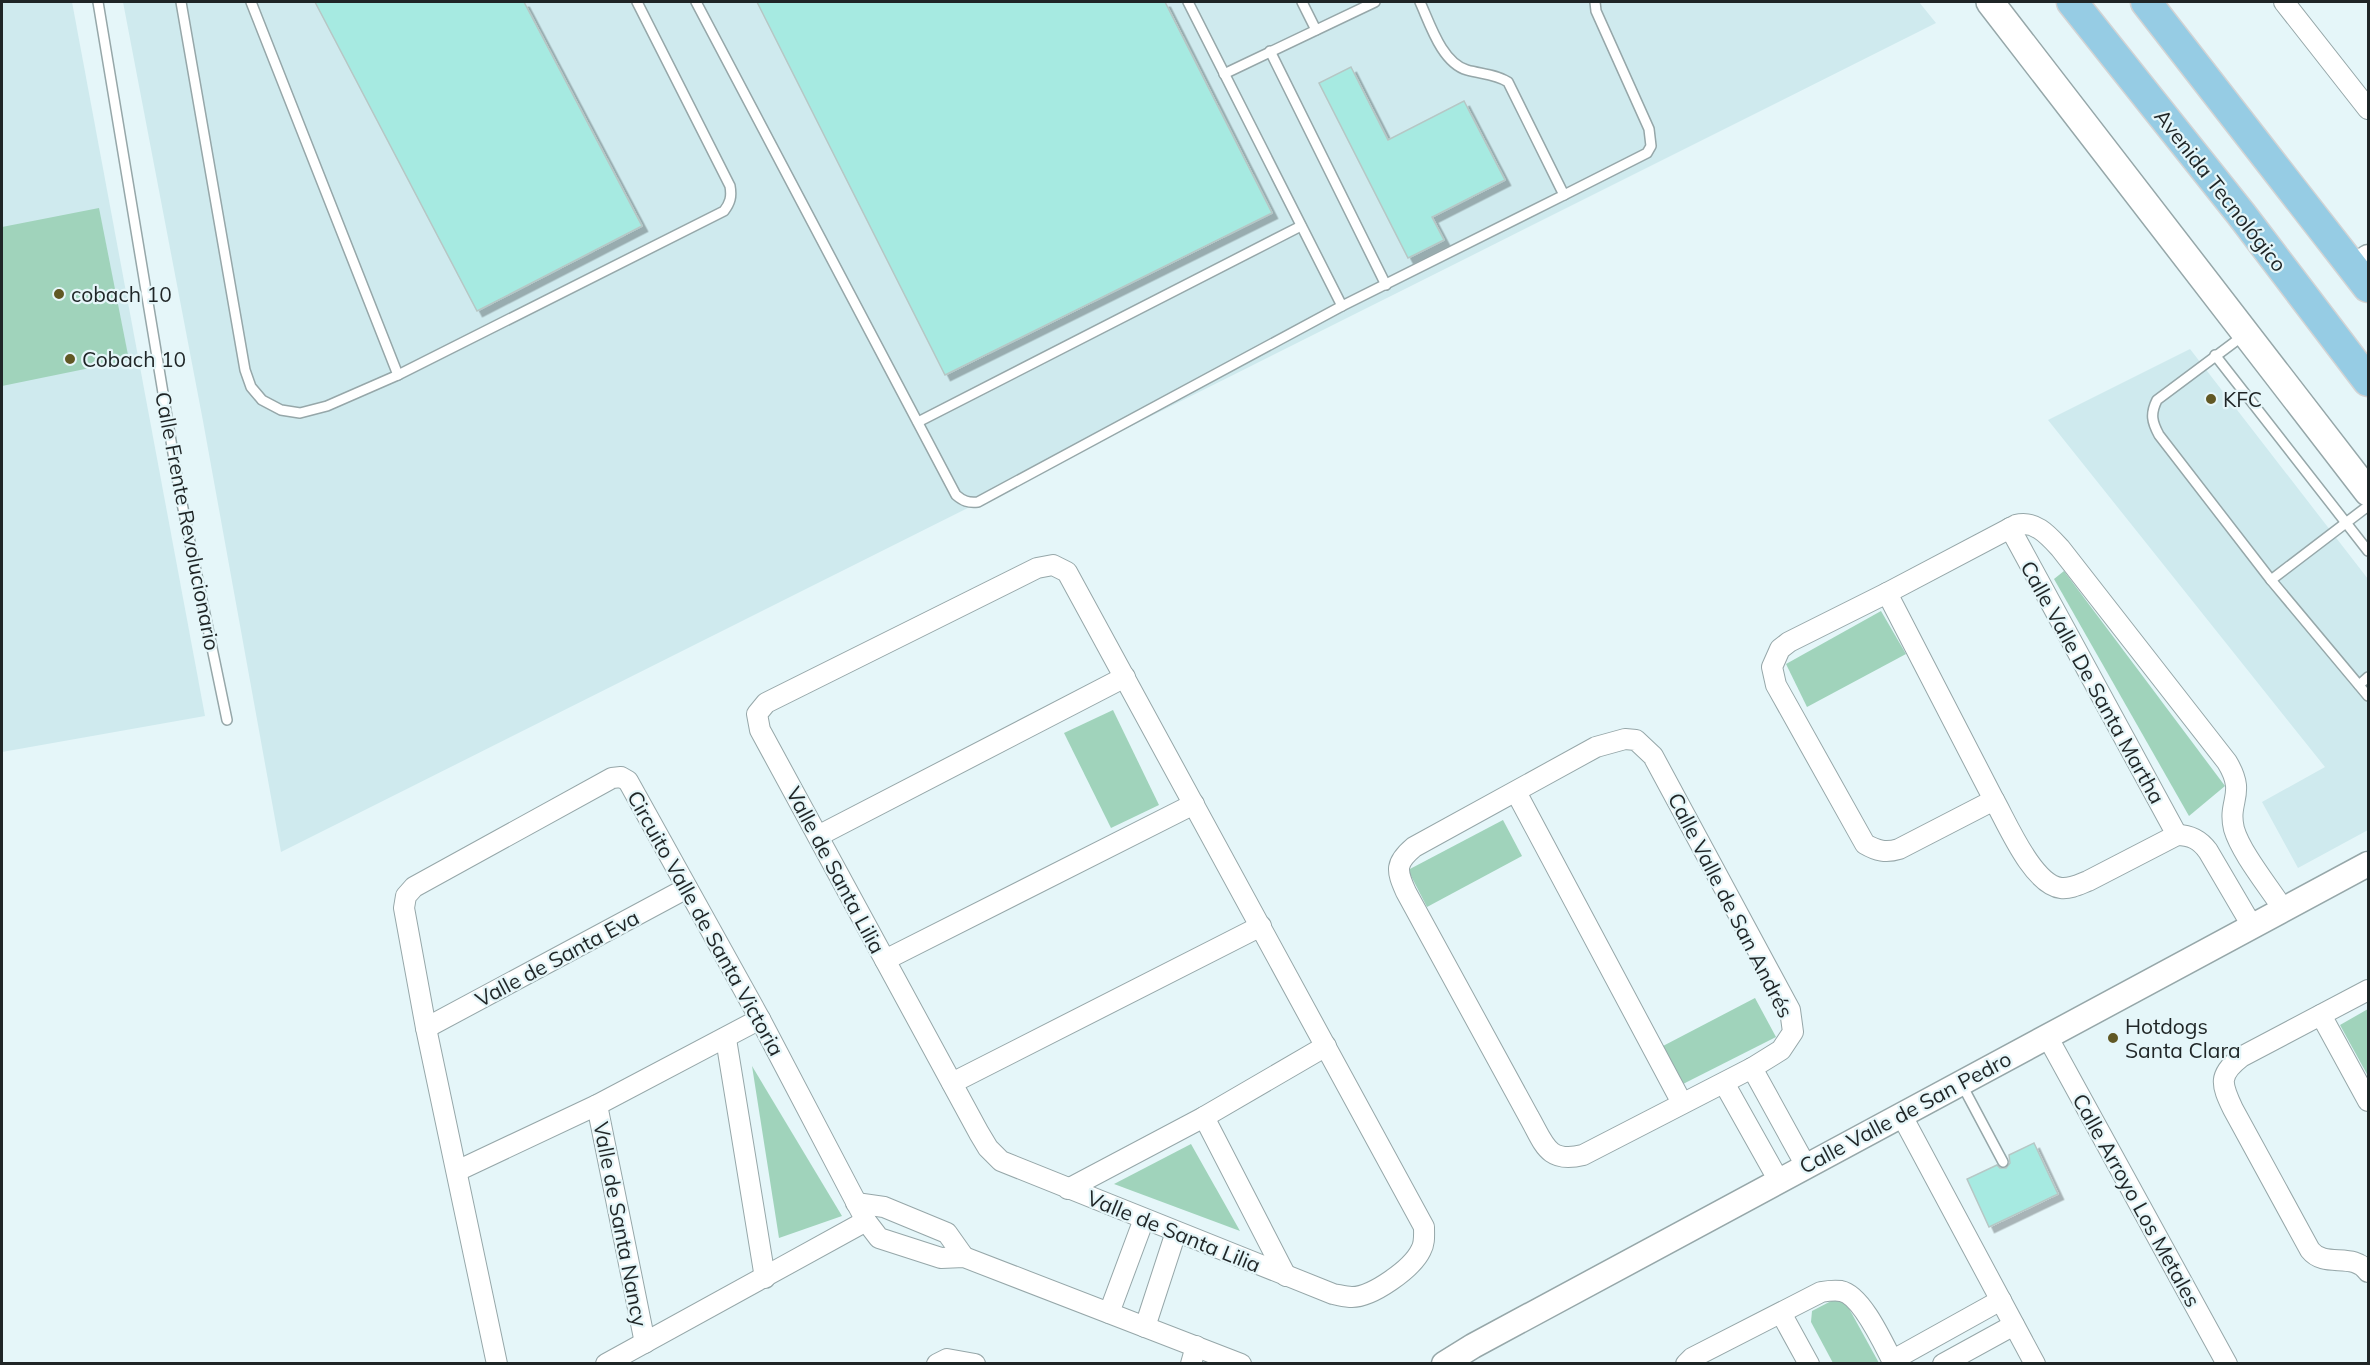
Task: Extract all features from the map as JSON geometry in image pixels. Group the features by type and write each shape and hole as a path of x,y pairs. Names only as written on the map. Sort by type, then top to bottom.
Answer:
{"main road":[{"path":"1990,2 2368,492"},
{"name":"Avenida Tecnológico","path":"2072,2 2241,214 2368,381"},
{"path":"2146,2 2364,271"}],"street":[{"path":"2284,2 2368,109"},
{"path":"1994,800 1899,849 1876,850 1865,844 1776,685 1772,667 1774,658 1789,642 2021,523 2029,524 2048,535 2060,548 2227,762 2237,786 2233,822 2240,843 2283,909"},
{"name":"Calle Valle De Santa Martha","path":"2010,528 2177,835"},
{"name":"Valle de Santa Lilia","path":"1053,565 1067,572 1194,804 1424,1227 1424,1241 1420,1252 1412,1262 1380,1288 1367,1294 1352,1297 1333,1294 1001,1161 988,1148 952,1083 760,730 757,714 766,703 1038,568 1053,565"},
{"path":"1887,593 1994,800 2034,871 2051,885 2062,888 2074,887 2177,835 2186,835 2202,843 2252,926"},
{"path":"818,836 1125,677"},
{"name":"Calle Valle de San Andrés","path":"1636,740 1653,756 1790,1010 1793,1032 1789,1040 1781,1050 1752,1068 1583,1155 1561,1159 1554,1155 1528,1117 1406,892 1398,872 1399,863 1414,847 1596,747 1612,741 1636,740"},
{"name":"Circuito Valle de Santa Victoria","path":"497,1364 426,1028 404,908 406,896 414,887 612,778 621,777 628,781 760,1020 856,1203 879,1238 942,1258 964,1257 1145,1327 1194,1355 1235,1362"},
{"path":"1515,792 1682,1103"},
{"path":"885,960 1194,804"},
{"name":"Calle Valle de San Pedro","path":"1444,1364 1473,1346 1779,1180 2368,864"},
{"name":"Valle de Santa Eva","path":"426,1028 687,888"},
{"path":"952,1083 1261,926"},
{"path":"2368,990 2241,1057 2226,1071 2222,1081 2233,1109 2310,1250 2319,1258 2358,1262 2368,1272"},
{"path":"2321,1015 2368,1101"},
{"path":"457,1171 597,1105 760,1020"},
{"name":"Calle Arroyo Los Metales","path":"2047,1036 2227,1364"},
{"path":"726,1039 765,1278"},
{"path":"1068,1189 1204,1117 1326,1046"},
{"path":"1752,1068 1806,1166"},
{"path":"1724,1083 1779,1180"},
{"name":"Valle de Santa Nancy","path":"597,1105 645,1343"},
{"path":"1902,1116 2035,1364"},
{"path":"1204,1117 1286,1276"},
{"path":"856,1203 884,1207 947,1233 964,1257"},
{"path":"1109,1313 1144,1220"},
{"path":"606,1364 866,1221"},
{"path":"1145,1327 1176,1232"},
{"path":"1686,1364 1692,1358 1821,1292 1842,1291 1859,1302 1893,1362 2001,1300"},
{"path":"1781,1313 1809,1364"},
{"path":"1942,1364 2014,1325"},
{"path":"944,1362 975,1364"}],"lane":[{"name":"Calle Frente Revolucionario","path":"98,2 179,489 227,720"},
{"path":"181,2 245,370 251,387 262,400 281,410 300,413 327,406 398,375 724,211 732,195 730,186 637,2"},
{"path":"251,2 398,375"},
{"path":"696,2 956,495 963,501 978,502 1342,306 1647,153 1651,146 1649,129 1596,11 1595,2"},
{"path":"1188,2 1342,306"},
{"path":"1302,2 1316,30"},
{"path":"1224,74 1375,2"},
{"path":"1420,2 1447,59 1455,66 1465,70 1500,76 1508,82 1564,195"},
{"path":"1270,51 1386,285"},
{"path":"918,422 1301,226"},
{"path":"2246,333 2157,400 2152,410 2152,421 2159,435 2271,580 2368,696"},
{"path":"2215,355 2368,551"},
{"path":"2271,580 2368,506"},
{"path":"2359,685 2368,677"},
{"path":"1961,1083 2003,1162"}],"shaded area":[{"name":"Cobach 10","path":"2,2 72,2 205,716 2,752"},
{"path":"123,2 1919,2 1936,23 281,852 203,421"},
{"path":"2190,349 2368,579 2368,830 2298,868 2262,802 2325,767 2048,420"}],"green space":[{"name":"cobach 10","path":"99,208 129,360 2,386 2,227"},
{"path":"2064,571 2225,786 2189,816 2054,579"},
{"path":"1881,611 1906,654 1807,707 1786,664"},
{"path":"1113,710 1159,805 1111,828 1064,733"},
{"path":"1503,820 1522,856 1427,907 1408,870"},
{"path":"1755,998 1776,1037 1683,1084 1663,1046"},
{"path":"2368,1009 2368,1076 2340,1025"},
{"path":"752,1066 842,1216 779,1238"},
{"path":"1191,1144 1240,1231 1114,1184"},
{"path":"1835,1299 1846,1303 1879,1363 1833,1363 1811,1322 1812,1311"}],"building":[{"path":"315,2 524,2 642,226 477,311"},
{"path":"757,2 1165,2 1272,213 945,375"},
{"path":"1351,67 1388,140 1464,101 1505,180 1432,217 1444,240 1408,258 1319,83"},
{"path":"2034,1143 2058,1194 1989,1227 1967,1179 1997,1165 2000,1168 2006,1168 2010,1163 2009,1155"}],"place":[{"name":"cobach 10","path":"59,294"},
{"name":"Cobach 10","path":"70,359"},
{"name":"KFC","path":"2211,399"},
{"name":"Hotdogs Santa Clara","path":"2113,1038"}]}
